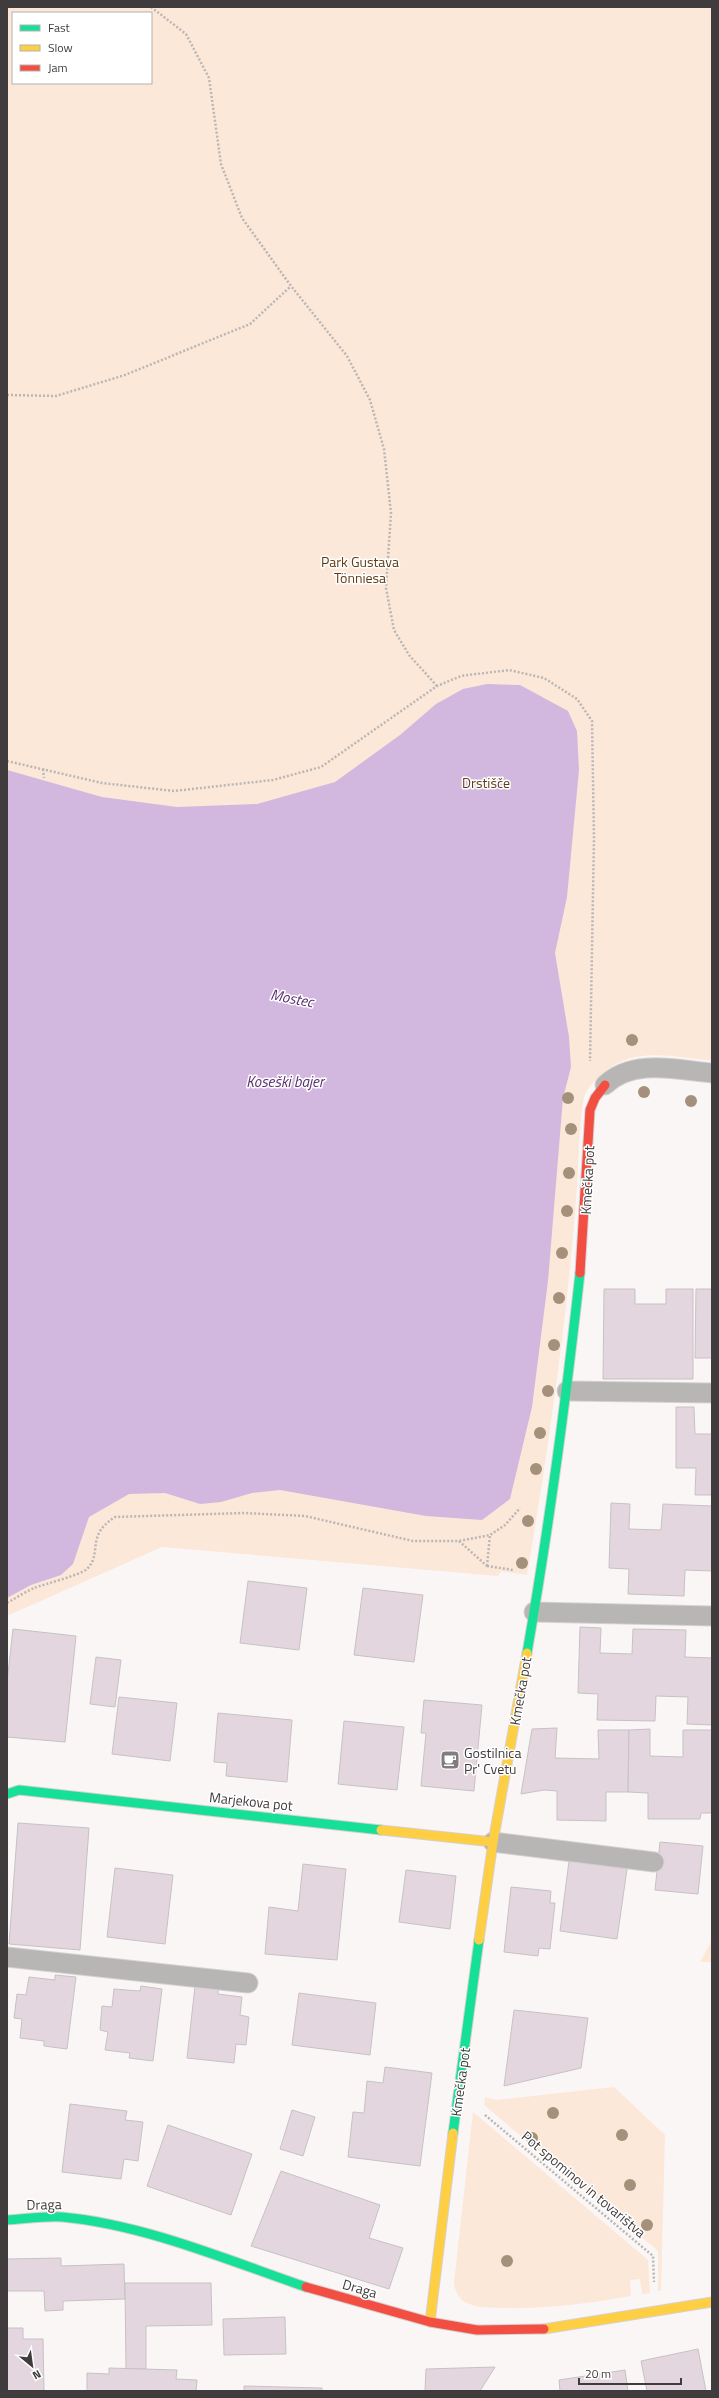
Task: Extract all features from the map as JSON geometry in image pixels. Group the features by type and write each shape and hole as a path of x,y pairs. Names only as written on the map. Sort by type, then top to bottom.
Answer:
{"street":[{"name":"Kmečka pot","path":"430,2322 458,2092 493,1842 534,1612 567,1391 583,1243 590,1110 595,1098 605,1085"},
{"name":"Marjekova pot","path":"7,1794 19,1790 493,1842"},
{"name":"Draga","path":"7,2220 60,2216 113,2224 165,2239 324,2293 430,2322 477,2330 530,2330 566,2327 655,2313 712,2302"}],"lane":[{"name":"Kmečka pot","path":"605,1085 616,1076 646,1067 712,1073"},
{"path":"567,1391 712,1393"},
{"path":"534,1612 712,1616"},
{"path":"493,1842 654,1862"},
{"path":"7,1957 248,1983"}],"path":[{"path":"151,7 186,34 209,78 221,164 242,218 291,286 348,356 370,400 384,448 392,513 386,588 394,630 409,655 437,686"},
{"path":"7,395 56,396 125,375 250,324 291,286"},
{"path":"7,761 102,783 174,791 273,780 322,767 437,686 461,676 510,670 544,678 577,699 592,721 594,838 590,1063"},
{"path":"43,769 44,778"},
{"path":"7,1603 33,1588 86,1570 93,1561 96,1536 105,1523 115,1517 244,1513 305,1516 412,1541 459,1541 490,1535 487,1566 459,1541"},
{"name":"Pot spominov in tovarištva","path":"458,2092 653,2256 655,2313"}],"green space":[{"name":"Park Gustava Tönniesa","path":"7,7 712,7 712,1061 663,1056 633,1058 618,1063 605,1071 591,1085 585,1095 582,1110 572,1248 562,1342 527,1575 501,1571 498,1576 162,1547 7,1616"},
{"path":"712,1940 712,1962 700,1962"},
{"path":"614,2087 665,2135 661,2291 658,2291 658,2251 484,2105 485,2097 496,2100"},
{"path":"473,2112 648,2260 650,2293 642,2294 640,2279 630,2280 631,2296 582,2304 533,2308 500,2308 475,2306 462,2300 456,2292 454,2283"}],"water":[{"name":"Koseški bajer","path":"487,684 520,685 568,711 577,731 579,770 567,897 555,953 569,1037 571,1067 563,1098 548,1281 532,1407 510,1499 482,1520 426,1516 280,1490 252,1493 221,1502 200,1504 165,1493 129,1494 89,1517 73,1564 61,1575 31,1585 7,1598 7,770 102,797 177,807 257,804 335,782 400,735 436,704 463,689"}],"building":[{"path":"604,1289 635,1289 635,1304 666,1304 666,1289 693,1289 693,1379 603,1379"},
{"path":"696,1289 712,1289 712,1358 695,1358"},
{"path":"676,1407 694,1407 695,1434 712,1434 712,1495 695,1495 696,1468 676,1468"},
{"path":"611,1503 630,1504 629,1529 661,1530 663,1504 712,1506 712,1571 685,1570 684,1596 628,1594 629,1569 609,1568"},
{"path":"248,1581 307,1588 299,1650 240,1643"},
{"path":"363,1588 423,1595 414,1662 354,1655"},
{"path":"580,1627 601,1628 600,1653 632,1654 633,1629 686,1630 685,1657 712,1658 712,1725 687,1724 688,1697 656,1696 655,1721 597,1720 598,1694 578,1693"},
{"path":"13,1629 76,1636 65,1742 7,1737 7,1682"},
{"path":"96,1657 121,1660 115,1707 90,1704"},
{"path":"119,1697 177,1703 170,1761 112,1754"},
{"name":"Gostilnica Pr' Cvetu","path":"424,1700 482,1705 474,1791 421,1786 426,1733 421,1733"},
{"path":"218,1713 292,1720 287,1782 226,1776 227,1763 214,1762"},
{"path":"344,1721 404,1727 397,1790 338,1784"},
{"path":"557,1728 555,1758 599,1759 598,1730 629,1730 628,1792 606,1792 606,1821 557,1820 557,1791 544,1790 521,1794 532,1729"},
{"path":"650,1729 650,1756 683,1757 683,1730 712,1730 712,1813 701,1813 700,1819 648,1819 648,1793 628,1792 629,1730"},
{"path":"18,1823 89,1828 80,1950 9,1944"},
{"path":"660,1842 703,1846 698,1894 655,1890"},
{"path":"569,1861 627,1869 617,1939 560,1931"},
{"path":"303,1864 346,1869 337,1960 265,1954 269,1907 298,1911"},
{"path":"115,1868 173,1875 165,1944 107,1937"},
{"path":"406,1870 456,1876 450,1929 399,1922"},
{"path":"511,1887 551,1891 550,1903 555,1903 550,1949 539,1948 538,1956 504,1952"},
{"path":"55,1975 76,1977 67,2049 44,2046 44,2041 20,2038 22,2019 14,2018 17,1994 26,1995 29,1977 55,1980"},
{"path":"141,1986 162,1989 153,2061 129,2058 130,2053 105,2050 108,2032 100,2030 102,2006 112,2007 114,1989 140,1991"},
{"path":"195,1986 218,1988 218,1994 242,1997 240,2015 249,2017 246,2045 236,2044 234,2063 187,2058"},
{"path":"299,1993 376,2003 370,2055 292,2045"},
{"path":"514,2010 588,2018 581,2068 504,2086"},
{"path":"385,2067 432,2073 420,2166 348,2157 353,2112 364,2113 367,2081 383,2083"},
{"path":"70,2104 127,2111 125,2120 143,2122 138,2161 124,2159 121,2179 62,2172"},
{"path":"292,2110 315,2117 303,2156 280,2149"},
{"path":"168,2125 252,2154 231,2215 147,2186"},
{"path":"281,2171 380,2205 369,2238 403,2248 389,2289 251,2246"},
{"path":"61,2258 61,2266 124,2264 125,2299 63,2301 63,2310 45,2311 44,2291 7,2291 7,2259"},
{"path":"125,2283 211,2283 212,2325 146,2326 146,2369 126,2369"},
{"path":"285,2317 286,2354 224,2355 223,2319"},
{"path":"7,2328 23,2328 23,2339 43,2339 44,2391 7,2391"},
{"path":"698,2349 706,2391 647,2391 641,2361"},
{"path":"495,2367 480,2391 425,2391 426,2369"},
{"path":"109,2368 177,2370 176,2379 197,2380 196,2391 87,2391 87,2373 109,2374"},
{"path":"625,2370 628,2391 560,2391 559,2380"},
{"path":"244,2386 322,2388 322,2391 244,2391"}],"traffic: fast":[{"path":"527,1653 543,1558 569,1368 580,1273"},
{"path":"7,1794 19,1790 381,1830"},
{"path":"453,2133 479,1940"},
{"path":"7,2220 62,2217 93,2221 186,2245 306,2287"}],"traffic: slow":[{"path":"479,1940 493,1842 527,1653"},
{"path":"381,1830 493,1842"},
{"path":"430,2322 453,2133"},
{"path":"544,2329 712,2302"}],"traffic: jam":[{"path":"580,1273 590,1110 595,1098 605,1085"},
{"path":"306,2287 430,2322 477,2330 544,2329"}],"place":[{"name":"Gostilnica Pr' Cvetu","path":"450,1760"}],"park label":[{"name":"Drstišče","path":"486,782"}],"water label":[{"name":"Mostec","path":"292,998"}]}
